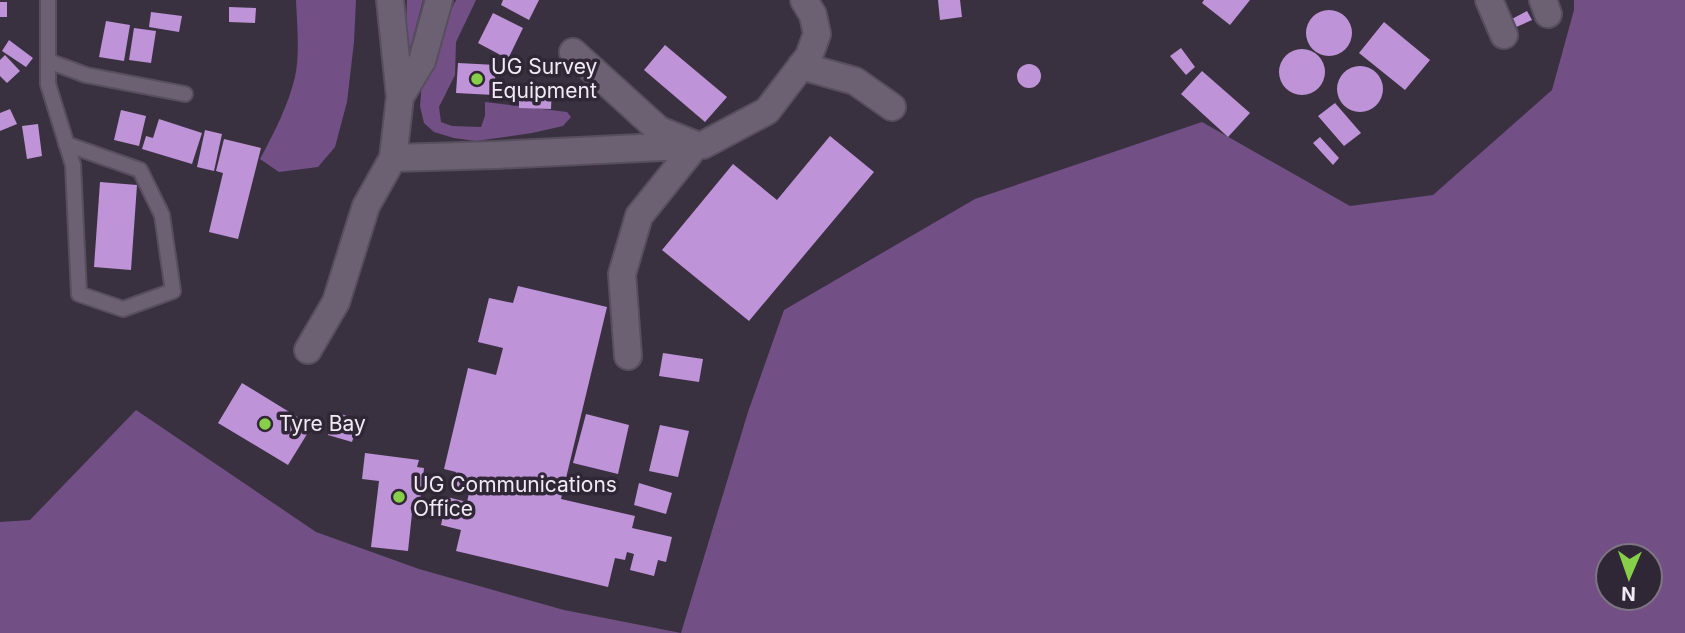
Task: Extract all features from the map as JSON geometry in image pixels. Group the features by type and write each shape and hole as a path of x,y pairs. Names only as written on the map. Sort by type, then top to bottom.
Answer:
{"street":[{"path":"308,350 336,302 366,206 393,158 400,97 390,0"},
{"path":"400,97 422,61 439,0"},
{"path":"393,158 703,145 767,111 809,56 817,34 813,15 804,0"},
{"path":"1489,0 1504,35"},
{"path":"573,52 659,130 696,145"},
{"path":"801,66 855,81 892,107"},
{"path":"628,356 622,274 639,216 696,145"}],"lane":[{"path":"48,0 48,84 66,144 73,165 79,294 123,310 173,291 162,215 140,170 66,144"},
{"path":"48,61 86,75 186,94"}],"shaded area":[{"path":"296,0 356,0 354,42 347,102 335,147 318,167 279,172 260,159 285,109 295,77 298,49"},
{"path":"407,0 423,0 410,49 406,31"},
{"path":"456,0 476,0 456,42 455,75 439,107 441,122 452,126 481,127 485,116 485,102 567,112 571,117 563,126 476,141 434,132 424,123 420,106 422,82"},
{"path":"1574,0 1685,0 1685,633 681,633 748,412 784,310 975,199 1202,122 1350,206 1433,195 1552,90 1574,10"},
{"path":"136,410 316,532 419,569 564,610 681,633 0,633 0,522 30,520"}],"building":[{"path":"503,0 539,0 529,20 501,5"},
{"path":"938,0 960,0 962,17 940,20"},
{"path":"1204,0 1250,0 1230,25 1202,3"},
{"path":"0,2 7,2 7,17 0,17"},
{"path":"229,7 256,8 255,23 229,22"},
{"path":"1329,10 1345,17 1352,33 1345,49 1329,56 1313,49 1306,33 1313,17"},
{"path":"1527,11 1532,20 1514,28 1510,20"},
{"path":"151,12 182,16 179,32 149,27"},
{"path":"493,13 523,28 508,59 478,43"},
{"path":"106,21 130,25 124,61 99,57"},
{"path":"1384,22 1430,60 1405,90 1359,53"},
{"path":"134,28 156,31 151,63 129,60"},
{"path":"9,40 33,58 26,67 2,51"},
{"path":"665,45 727,97 705,122 644,70"},
{"path":"1181,48 1195,67 1186,75 1170,56"},
{"path":"1302,49 1318,56 1325,72 1318,88 1302,95 1286,88 1279,72 1286,56"},
{"path":"5,55 20,71 7,83 0,76 0,60"},
{"name":"UG Survey Equipment","path":"458,63 496,65 494,95 456,93"},
{"path":"1029,64 1040,71 1041,76 1034,87 1029,88 1018,81 1017,76 1024,65"},
{"path":"1360,66 1376,73 1383,89 1376,105 1360,112 1344,105 1337,89 1344,73"},
{"path":"1202,71 1250,113 1228,137 1181,94"},
{"path":"519,86 552,87 551,109 519,108"},
{"path":"1335,103 1361,133 1344,146 1318,116"},
{"path":"10,109 17,124 0,131 0,113"},
{"path":"121,110 146,116 139,146 114,140"},
{"path":"159,119 202,133 192,164 142,149 146,136 153,138"},
{"path":"38,124 42,156 27,159 22,126"},
{"path":"205,130 222,134 214,171 197,167"},
{"path":"830,136 874,172 749,321 662,250 733,164 777,200"},
{"path":"1320,137 1339,158 1333,165 1313,143"},
{"path":"224,139 261,148 238,239 209,232 223,173 216,171"},
{"path":"100,182 137,185 131,270 94,267"},
{"path":"518,286 607,307 561,499 635,516 632,528 672,537 666,562 658,560 654,576 630,570 634,554 627,552 625,560 615,558 608,587 456,551 461,530 441,525 447,497 467,502 470,489 453,486 456,472 444,469 468,368 496,375 503,348 478,342 489,298 513,303"},
{"path":"663,353 703,359 699,382 659,376"},
{"name":"Tyre Bay","path":"242,383 312,426 288,465 218,423"},
{"path":"335,412 359,420 352,442 328,435"},
{"path":"586,414 629,425 618,474 573,463"},
{"path":"660,425 689,431 678,477 649,471"},
{"name":"UG Communications Office","path":"365,453 419,460 417,467 424,468 419,514 412,513 408,551 371,547 379,481 362,479"},
{"path":"639,483 672,493 666,514 634,505"}],"place":[{"name":"UG Survey Equipment","path":"477,79"},
{"name":"Tyre Bay","path":"265,424"},
{"name":"UG Communications Office","path":"399,497"}]}
